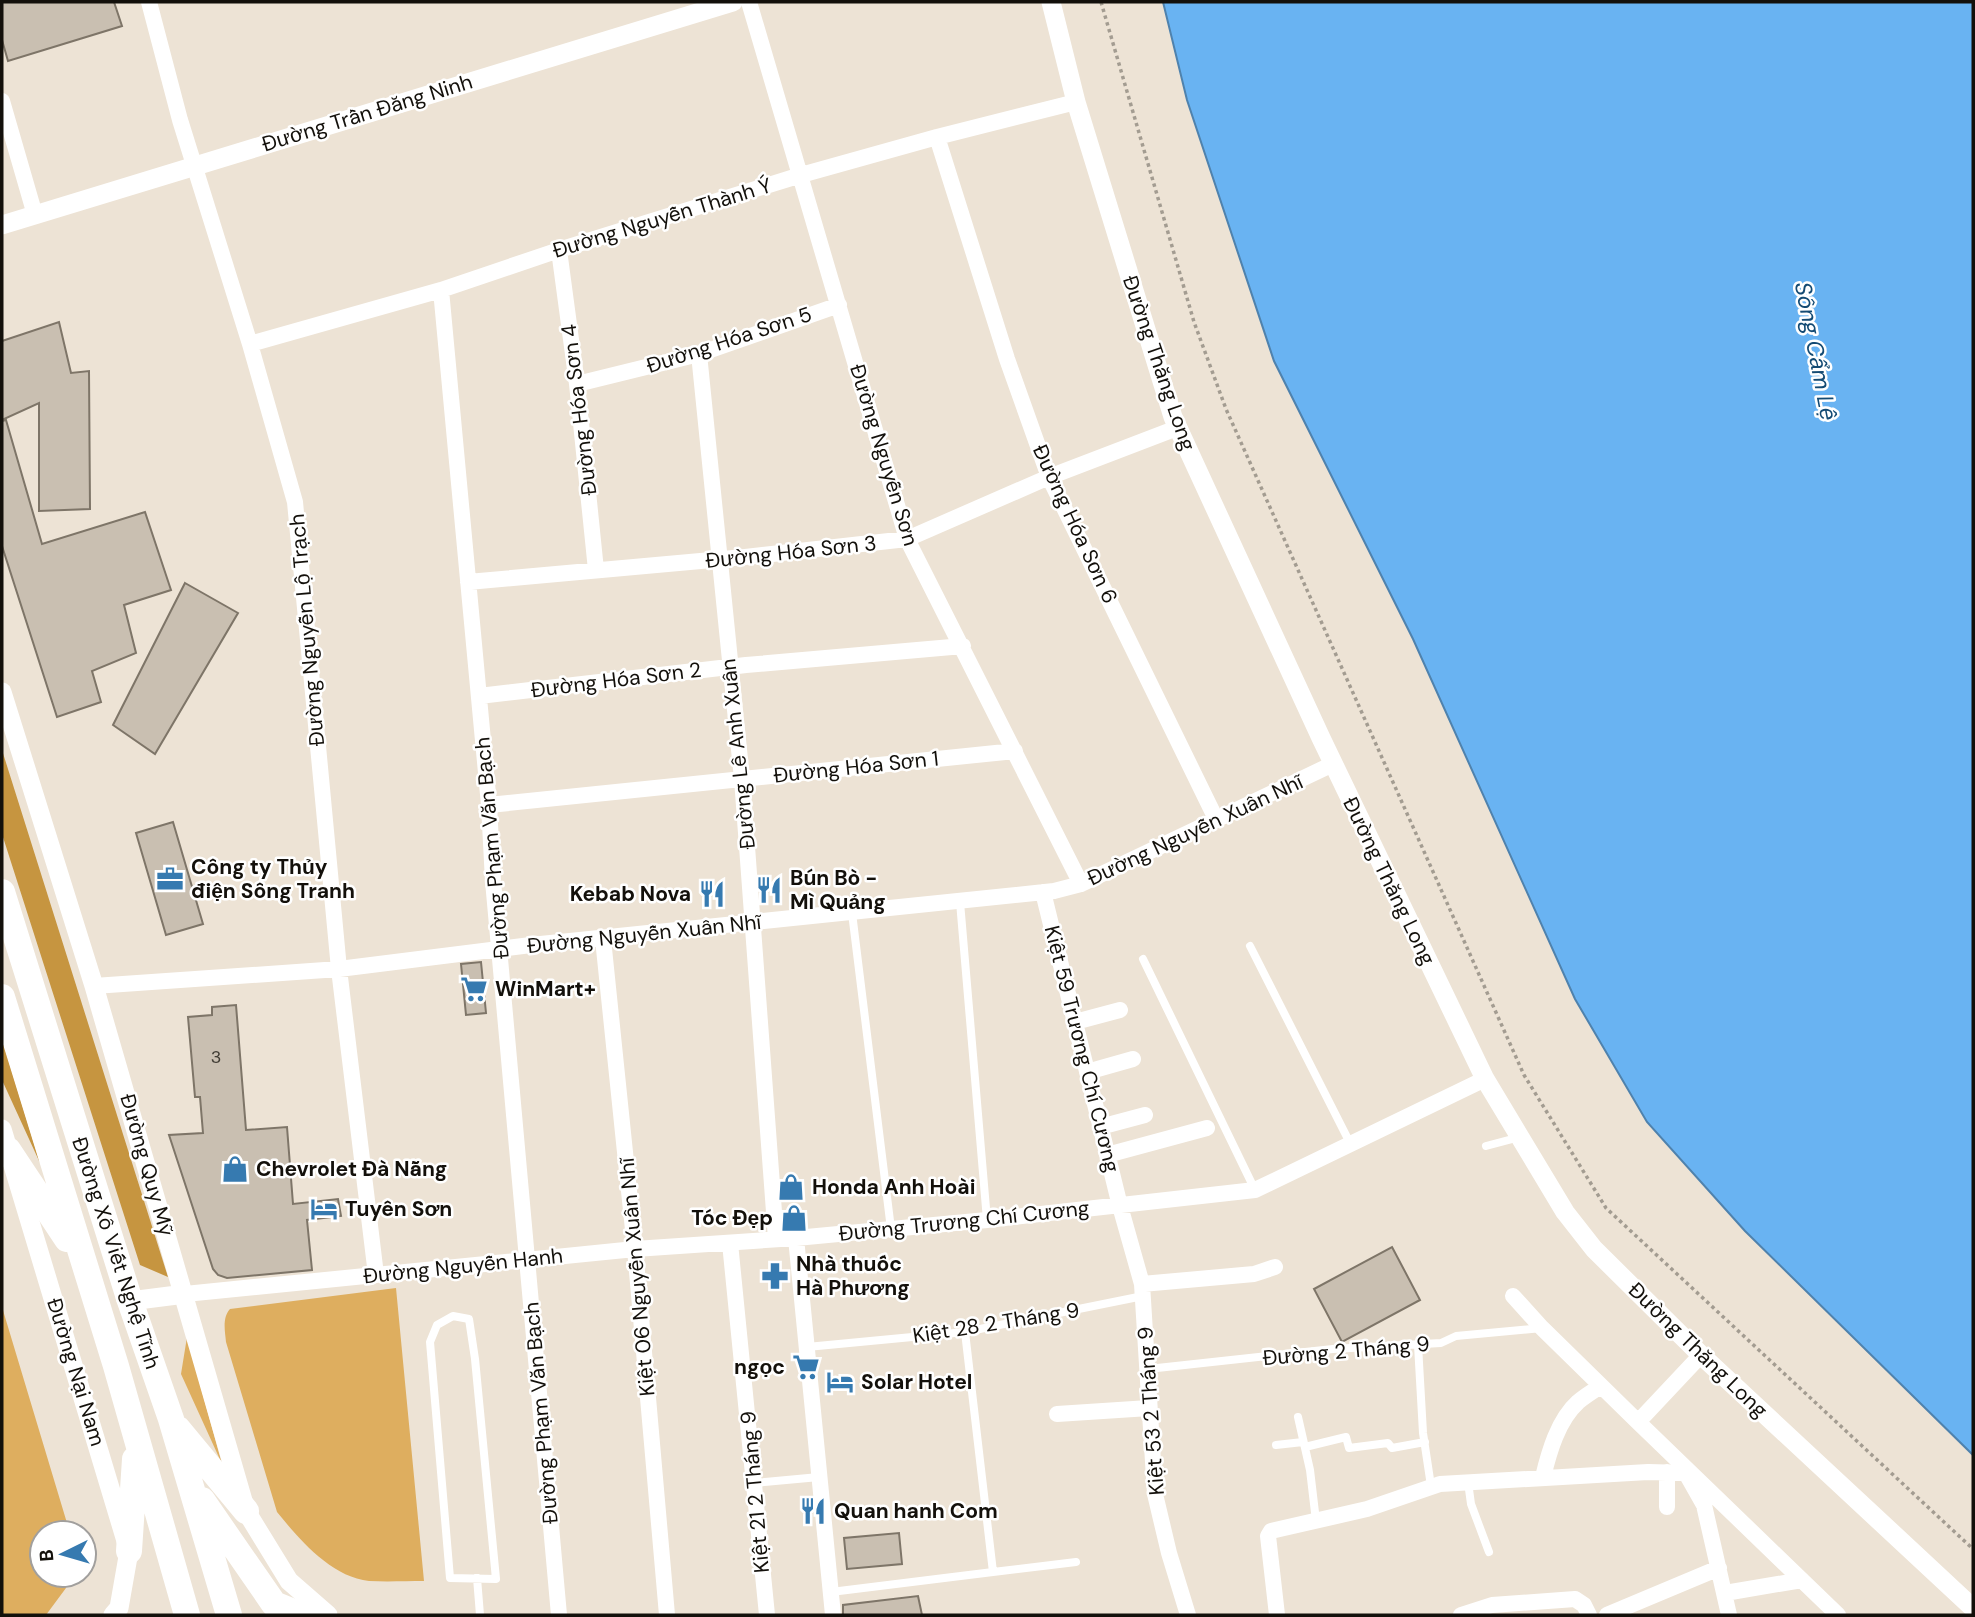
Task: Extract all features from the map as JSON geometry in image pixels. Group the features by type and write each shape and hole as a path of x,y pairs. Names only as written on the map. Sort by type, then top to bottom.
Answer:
{"highway":[{"name":"Đường Xô Viết Nghệ Tĩnh","path":"2,892 130,1301 171,1419 229,1615"},
{"name":"Đường Xô Viết Nghệ Tĩnh","path":"2,997 116,1366 187,1615"},
{"path":"5,1140 83,1263"},
{"path":"171,1419 246,1511"},
{"path":"130,1551 136,1440"},
{"path":"187,1478 274,1604 301,1615"}],"street":[{"name":"Đường Nguyễn Lộ Trạch","path":"149,2 194,166 250,344 295,502 339,969 376,1275"},
{"name":"Đường Trần Đăng Ninh","path":"2,225 733,2"},
{"name":"Đường Nguyễn Sơn","path":"749,2 907,539 1082,884"},
{"name":"Đường Thăng Long","path":"1051,2 1076,102 1177,428 1333,764 1485,1079 1574,1227 1701,1355 1973,1608"},
{"path":"2,101 35,215"},
{"name":"Đường Nguyễn Thành Ý","path":"250,344 441,290 801,174 937,136 1076,102"},
{"name":"Đường Hóa Sơn 6","path":"937,136 1007,359 1049,477 1216,819"},
{"name":"Đường Hóa Sơn 4","path":"559,250 578,384 596,570"},
{"name":"Đường Phạm Văn Bạch","path":"441,290 489,805 559,1615"},
{"name":"Đường Hóa Sơn 5","path":"578,384 699,354 839,305"},
{"name":"Đường Lê Anh Xuân","path":"699,354 742,779 776,1239"},
{"name":"Đường Hóa Sơn 3","path":"468,582 907,539 1049,477 1177,428"},
{"name":"Đường Hóa Sơn 2","path":"479,695 730,667 963,646"},
{"name":"Đường Quy Mỹ","path":"2,692 94,986 246,1511 289,1581 328,1615"},
{"name":"Đường Hóa Sơn 1","path":"489,805 1015,751"},
{"name":"Đường Nguyễn Xuân Nhĩ","path":"94,986 339,969 500,949 1043,892 1082,884 1333,764"},
{"name":"Kiệt 59 Trương Chí Cương","path":"1043,892 1120,1206"},
{"name":"Kiệt 06 Nguyễn Xuân Nhĩ","path":"603,939 635,1249 667,1615"},
{"path":"1076,1022 1120,1010"},
{"path":"1087,1072 1133,1059"},
{"name":"Đường Trương Chí Cương","path":"796,1238 1255,1190 1485,1079"},
{"path":"1101,1127 1145,1115"},
{"path":"1107,1155 1207,1128"},
{"name":"Đường Nại Nam","path":"5,1140 130,1551 119,1608 113,1615"},
{"name":"Kiệt 53 2 Tháng 9","path":"1120,1206 1142,1290 1155,1494 1168,1553 1188,1615"},
{"path":"796,1238 833,1615"},
{"name":"Đường Nguyễn Hanh","path":"130,1301 527,1259 796,1238"},
{"name":"Kiệt 21 2 Tháng 9","path":"730,1243 766,1615"},
{"path":"1142,1290 1254,1274 1275,1267"},
{"path":"1513,1296 1637,1422 1838,1615"},
{"path":"1637,1422 1701,1355"},
{"path":"1543,1477 1556,1435 1567,1414 1577,1402 1601,1386"},
{"path":"1057,1414 1149,1408"},
{"path":"1278,1615 1268,1536 1271,1531 1384,1505 1431,1486 1543,1477 1667,1472 1683,1467"},
{"path":"1683,1467 1704,1505 1729,1615"},
{"path":"1667,1472 1667,1507"},
{"path":"1607,1615 1719,1568"},
{"path":"1725,1593 1802,1580"},
{"path":"1461,1615 1492,1605 1575,1599 1584,1605 1589,1615"}],"lane":[{"path":"960,902 987,1220"},
{"path":"852,913 891,1229"},
{"path":"1250,946 1350,1143"},
{"path":"1143,959 1255,1190"},
{"path":"1486,1146 1520,1137"},
{"name":"Kiệt 28 2 Tháng 9","path":"807,1347 965,1332 1142,1290"},
{"path":"453,1316 469,1319 496,1579 477,1578 450,1578 430,1342 437,1325 453,1316"},
{"name":"Đường 2 Tháng 9","path":"1148,1369 1333,1349 1441,1343 1456,1336 1542,1328"},
{"path":"965,1332 993,1572"},
{"path":"1418,1345 1431,1486"},
{"path":"1298,1417 1316,1521"},
{"path":"1276,1446 1346,1437 1349,1448 1388,1443 1392,1448 1425,1442"},
{"path":"755,1483 819,1478"},
{"path":"1468,1482 1471,1504 1489,1552"},
{"path":"831,1592 1076,1562"},
{"path":"477,1578 480,1615"}],"path":[{"path":"1101,2 1194,322 1226,409 1524,1074 1606,1208 1973,1549"}],"shaded area":[{"path":"2,750 168,1277 140,1265 2,834"},
{"path":"2,1039 40,1163 2,1080"},
{"path":"396,1288 424,1581 369,1581 342,1572 329,1565 306,1545 277,1512 225,1333 225,1320 230,1309"},
{"path":"2,1307 66,1519 28,1519 28,1589 65,1589 46,1615 2,1615"},
{"path":"187,1337 222,1464 181,1374"}],"water":[{"name":"Sông Cẩm Lệ","path":"1163,2 1973,2 1973,1455 1745,1231 1647,1122 1575,999 1413,639 1274,361 1187,100"}],"building":[{"path":"2,2 114,2 122,26 8,61 2,40"},
{"path":"59,322 71,373 89,371 90,509 39,511 39,403 2,420 2,341"},
{"path":"6,420 42,544 145,512 171,590 124,605 136,653 92,671 101,702 57,717 2,546 2,421"},
{"path":"185,583 238,613 155,754 113,725"},
{"name":"Công ty Thủy điện Sông Tranh","path":"173,822 203,924 166,935 136,833"},
{"name":"WinMart+","path":"481,962 486,1013 466,1015 461,964"},
{"name":"Chevrolet Đà Nẵng","path":"236,1005 246,1130 287,1127 293,1204 338,1199 341,1216 307,1220 312,1270 227,1278 218,1275 213,1269 169,1135 203,1133 200,1097 195,1097 188,1017 212,1015 212,1007"},
{"path":"1392,1247 1420,1300 1342,1342 1314,1289"},
{"path":"899,1533 902,1564 847,1569 844,1538"},
{"path":"918,1596 922,1615 843,1615 843,1605"}],"place":[{"name":"Công ty Thủy điện Sông Tranh","path":"170,879"},
{"name":"Bún Bò - Mì Quảng","path":"769,890"},
{"name":"Kebab Nova","path":"712,894"},
{"name":"WinMart+","path":"474,989"},
{"name":"Chevrolet Đà Nẵng","path":"235,1169"},
{"name":"Honda Anh Hoài","path":"791,1187"},
{"name":"Tuyên Sơn","path":"324,1209"},
{"name":"Tóc Đẹp","path":"794,1218"},
{"name":"Nhà thuốc Hà Phương","path":"775,1276"},
{"name":"ngọc","path":"806,1367"},
{"name":"Solar Hotel","path":"840,1382"},
{"name":"Quan hanh Com","path":"813,1511"}]}
